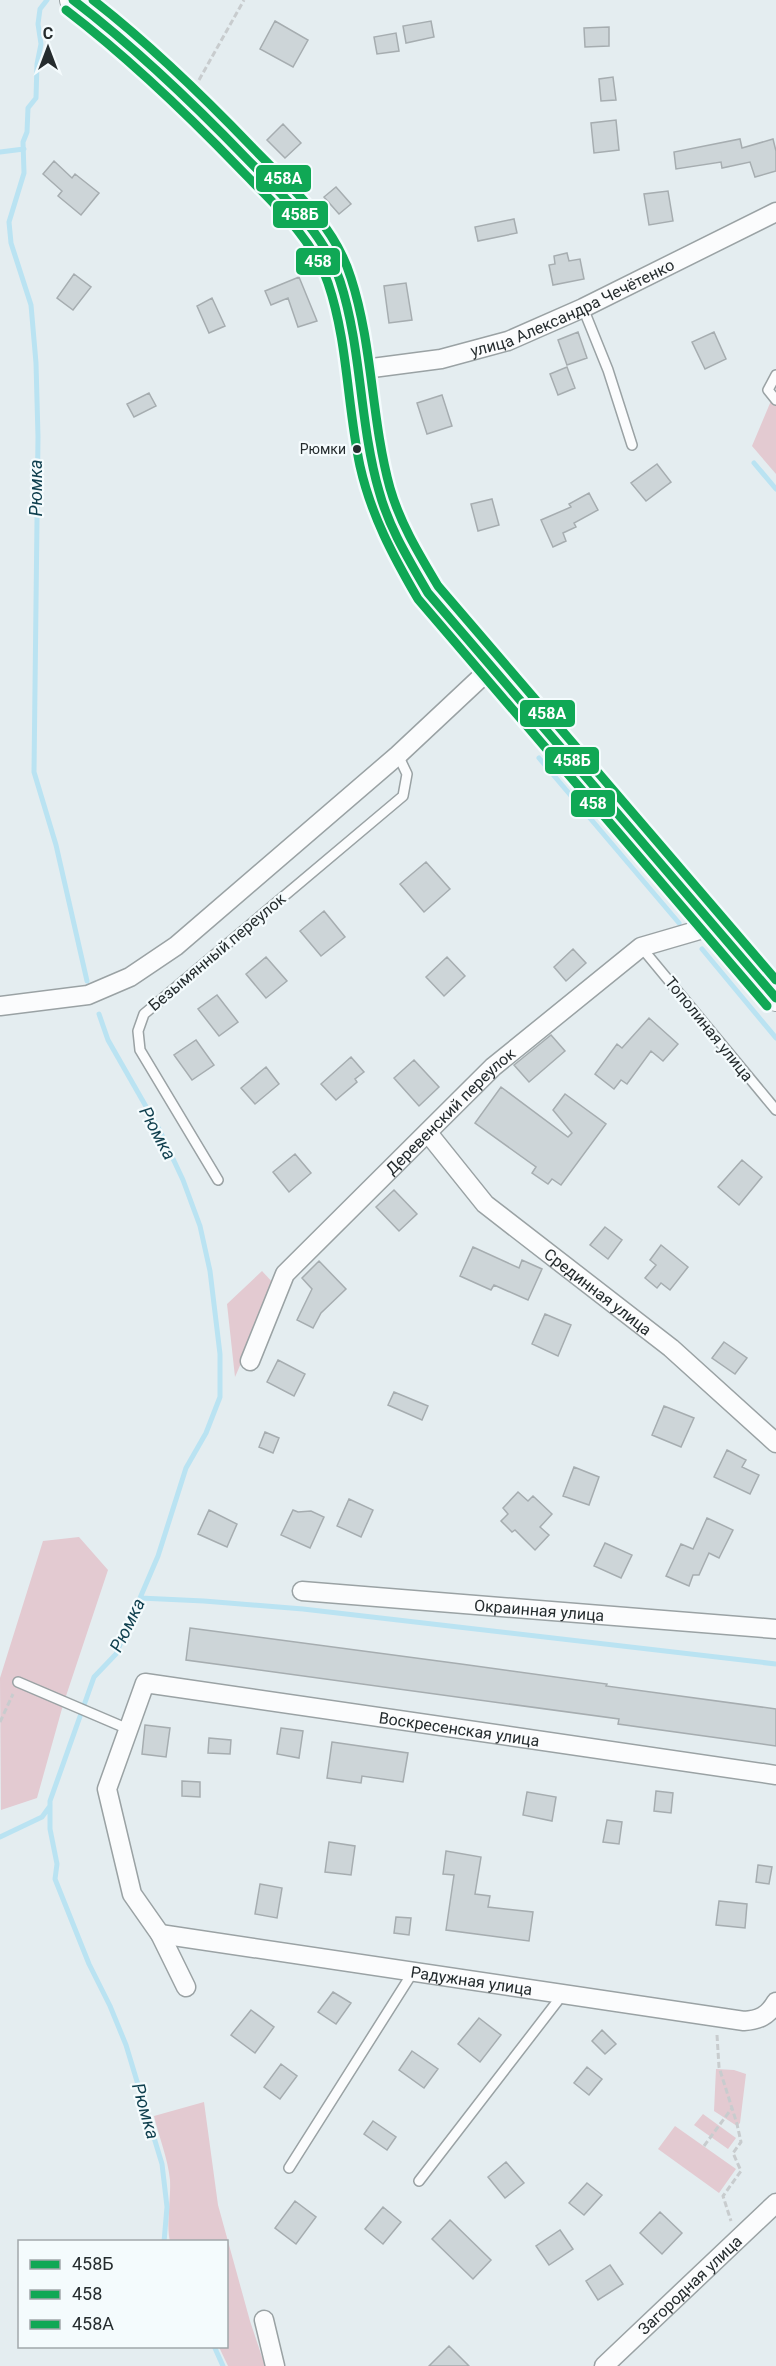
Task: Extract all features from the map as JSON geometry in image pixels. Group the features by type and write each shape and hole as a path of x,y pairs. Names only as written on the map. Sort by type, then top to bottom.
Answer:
{"main road":[{"path":"73,0 137,50 189,98 307,222 326,249 339,278 351,319 369,446 389,520 428,593 776,998"}],"street":[{"name":"улица Александра Чечётенко","path":"357,370 441,359 508,341 583,308 776,212"},
{"path":"0,1006 88,995 130,977 176,946 399,755 492,667"},
{"name":"Деревенский переулок","path":"250,1361 285,1274 493,1067 641,947 713,926"},
{"name":"Срединная улица","path":"428,1133 485,1204 671,1348 776,1443"},
{"name":"Окраинная улица","path":"302,1591 776,1629"},
{"name":"Воскресенская улица","path":"128,1729 145,1683 776,1775"},
{"path":"128,1729 107,1789 132,1893 160,1934 186,1987"},
{"name":"Радужная улица","path":"160,1934 744,2021 759,2020 775,2009"},
{"name":"Загородная улица","path":"604,2366 776,2203"},
{"path":"264,2320 275,2366"}],"lane":[{"path":"583,308 608,370 632,445"},
{"path":"776,375 768,390 776,400"},
{"name":"Безымянный переулок","path":"218,1180 140,1050 138,1031 144,1014 403,796 407,774 399,755"},
{"name":"Тополиная улица","path":"641,947 776,1110"},
{"path":"18,1682 128,1729"},
{"path":"289,2168 413,1972"},
{"path":"418,2181 563,1994"}],"path":[{"path":"189,98 244,0"},
{"path":"0,1722 18,1682"},
{"path":"716,2017 719,2067 741,2142 733,2153 741,2171 723,2196 737,2240"},
{"path":"704,2146 732,2108"}],"shaded area":[{"path":"776,389 776,474 752,446"},
{"path":"262,1271 275,1285 235,1377 227,1304"},
{"path":"79,1537 108,1570 63,1705 37,1798 1,1810 0,1678 43,1541"},
{"path":"716,2069 734,2070 746,2074 740,2123 737,2126 714,2111"},
{"path":"204,2102 218,2205 228,2240 170,2240 169,2172 154,2116"},
{"path":"703,2114 736,2138 728,2149 694,2125"},
{"path":"675,2126 736,2169 719,2193 658,2149"},
{"path":"228,2241 265,2366 228,2366 219,2348 228,2348"}],"building":[{"path":"275,21 308,40 293,67 260,49"},
{"path":"431,21 434,37 406,43 403,26"},
{"path":"609,27 609,46 585,47 584,28"},
{"path":"396,33 399,51 377,54 374,37"},
{"path":"613,77 616,100 601,101 599,79"},
{"path":"616,120 619,150 594,153 591,123"},
{"path":"283,124 301,143 285,158 267,140"},
{"path":"740,139 742,148 773,139 776,151 776,171 755,177 750,162 722,168 721,162 676,169 674,152"},
{"path":"54,161 72,178 75,174 99,193 81,215 58,196 62,191 43,174"},
{"path":"336,187 351,204 339,214 324,197"},
{"path":"668,191 673,221 649,225 644,194"},
{"path":"514,219 517,233 478,241 475,227"},
{"path":"567,253 569,261 580,259 584,279 553,285 549,265 555,264 554,256"},
{"path":"74,274 91,287 73,310 57,298"},
{"path":"299,277 317,321 298,327 288,298 271,305 265,291"},
{"path":"406,283 412,320 389,323 384,286"},
{"path":"212,298 225,326 209,333 197,306"},
{"path":"578,332 587,358 567,365 558,340"},
{"path":"714,332 726,359 705,369 692,342"},
{"path":"567,367 575,388 558,395 550,374"},
{"path":"149,393 156,406 134,417 127,404"},
{"path":"442,395 452,426 427,434 417,403"},
{"path":"657,464 671,482 646,501 631,483"},
{"path":"589,493 598,510 574,523 576,527 563,533 566,541 553,547 541,520 571,507 569,504"},
{"path":"492,499 499,525 478,531 471,504"},
{"path":"426,862 450,889 424,912 400,884"},
{"path":"324,911 345,937 321,956 300,931"},
{"path":"573,949 586,963 566,981 554,967"},
{"path":"266,957 287,981 266,998 246,974"},
{"path":"447,957 465,976 444,996 426,977"},
{"path":"217,995 238,1022 219,1036 198,1009"},
{"path":"649,1018 678,1044 663,1061 651,1051 627,1084 621,1080 614,1089 595,1074 617,1044 622,1048"},
{"path":"551,1035 565,1051 529,1082 514,1065"},
{"path":"196,1040 214,1065 192,1080 174,1055"},
{"path":"351,1057 364,1072 355,1079 357,1082 336,1100 321,1084"},
{"path":"414,1060 439,1087 419,1106 394,1078"},
{"path":"266,1067 279,1084 255,1104 241,1088"},
{"path":"501,1087 568,1137 572,1133 553,1110 565,1094 606,1124 561,1185 552,1179 548,1184 532,1173 536,1167 475,1123"},
{"path":"295,1154 311,1173 289,1192 273,1172"},
{"path":"742,1160 762,1177 739,1205 718,1187"},
{"path":"394,1190 417,1214 399,1231 376,1207"},
{"path":"605,1227 622,1240 608,1259 590,1245"},
{"path":"661,1245 688,1267 670,1290 661,1283 657,1288 645,1278 656,1265 650,1260"},
{"path":"473,1247 519,1268 522,1260 542,1269 528,1300 494,1285 491,1290 460,1276"},
{"path":"319,1261 346,1289 321,1313 313,1328 297,1320 312,1289 302,1278"},
{"path":"545,1314 571,1325 558,1356 532,1344"},
{"path":"724,1342 747,1358 735,1374 712,1358"},
{"path":"278,1360 305,1374 294,1396 267,1382"},
{"path":"394,1392 428,1406 422,1420 388,1405"},
{"path":"664,1406 694,1418 681,1447 652,1435"},
{"path":"265,1432 279,1438 273,1453 259,1447"},
{"path":"727,1450 746,1460 742,1467 759,1475 750,1494 714,1477"},
{"path":"574,1467 599,1477 589,1505 563,1496"},
{"path":"518,1492 528,1501 533,1496 552,1514 540,1527 549,1535 535,1550 515,1530 512,1532 501,1521 508,1514 503,1508"},
{"path":"349,1499 373,1510 361,1537 337,1526"},
{"path":"209,1510 237,1524 227,1547 198,1534"},
{"path":"293,1510 311,1511 324,1517 310,1548 281,1535"},
{"path":"707,1518 733,1530 719,1558 709,1553 699,1575 693,1575 689,1586 666,1576 681,1544 693,1549"},
{"path":"605,1543 632,1555 621,1578 594,1566"},
{"path":"190,1628 776,1709 776,1746 618,1724 619,1719 186,1660"},
{"path":"145,1725 170,1728 166,1757 142,1754"},
{"path":"281,1728 303,1731 299,1758 277,1754"},
{"path":"209,1738 231,1740 230,1754 208,1753"},
{"path":"332,1742 408,1753 403,1782 362,1776 361,1783 327,1778"},
{"path":"182,1781 200,1782 200,1797 182,1796"},
{"path":"656,1791 673,1793 671,1813 654,1811"},
{"path":"527,1792 556,1797 552,1821 523,1815"},
{"path":"607,1820 622,1822 619,1844 603,1842"},
{"path":"329,1842 355,1846 351,1875 325,1872"},
{"path":"446,1851 481,1857 475,1894 490,1896 488,1907 533,1912 529,1941 446,1930 454,1875 443,1874"},
{"path":"758,1865 772,1867 769,1884 756,1882"},
{"path":"260,1884 282,1888 277,1918 255,1914"},
{"path":"719,1901 747,1904 745,1928 716,1925"},
{"path":"396,1917 411,1918 409,1935 394,1933"},
{"path":"333,1992 351,2003 336,2024 318,2012"},
{"path":"251,2010 274,2027 255,2053 231,2035"},
{"path":"479,2018 501,2035 480,2062 458,2044"},
{"path":"602,2030 616,2044 605,2054 592,2041"},
{"path":"412,2051 438,2069 424,2088 399,2070"},
{"path":"281,2064 297,2076 280,2099 264,2087"},
{"path":"587,2067 602,2079 589,2095 574,2083"},
{"path":"373,2121 396,2137 387,2150 364,2134"},
{"path":"506,2162 524,2183 505,2198 488,2177"},
{"path":"587,2183 602,2195 584,2215 569,2203"},
{"path":"295,2201 316,2217 296,2244 275,2228"},
{"path":"383,2207 401,2222 383,2244 365,2229"},
{"path":"660,2212 682,2233 662,2254 640,2233"},
{"path":"450,2220 491,2260 473,2279 432,2239"},
{"path":"560,2230 573,2249 549,2265 536,2246"},
{"path":"610,2265 623,2284 598,2300 586,2281"},
{"path":"449,2346 469,2366 429,2366"}],"waterway":[{"name":"Рюмка","path":"47,0 40,9 38,24 41,44 37,64 36,98 28,108 27,132 23,142 24,173 9,222 11,243 31,305 36,363 38,437 34,772 56,845 87,981"},
{"path":"0,152 24,149"},
{"path":"754,463 776,489"},
{"path":"539,758 679,923"},
{"path":"702,949 776,1038"},
{"name":"Рюмка","path":"99,1014 108,1040 160,1131 183,1180 200,1226 210,1271 220,1354 220,1397 206,1433 186,1468 158,1556 116,1654 94,1677 50,1801 50,1829 57,1864 55,1879 89,1964 126,2045 162,2164 167,2207 164,2240"},
{"path":"140,1598 303,1609 776,1664"},
{"path":"0,1837 42,1817 50,1806"},
{"name":"Рюмка","path":"215,2348 223,2366"}],"transit line":[{"name":"458Б","path":"73,0 141,56 184,96 274,186 313,230 333,263 347,307 353,333 372,465 383,505 400,544 428,593 776,998"},
{"name":"458А","path":"93,0 156,53 195,90 296,192 323,224 344,259 358,304 364,330 379,436 394,501 417,550 438,586 776,980"},
{"name":"458","path":"66,10 134,66 177,106 278,208 302,236 321,266 335,305 360,466 370,501 384,535 418,599 767,1006"}],"place":[{"name":"Рюмки","path":"357,449"}]}
